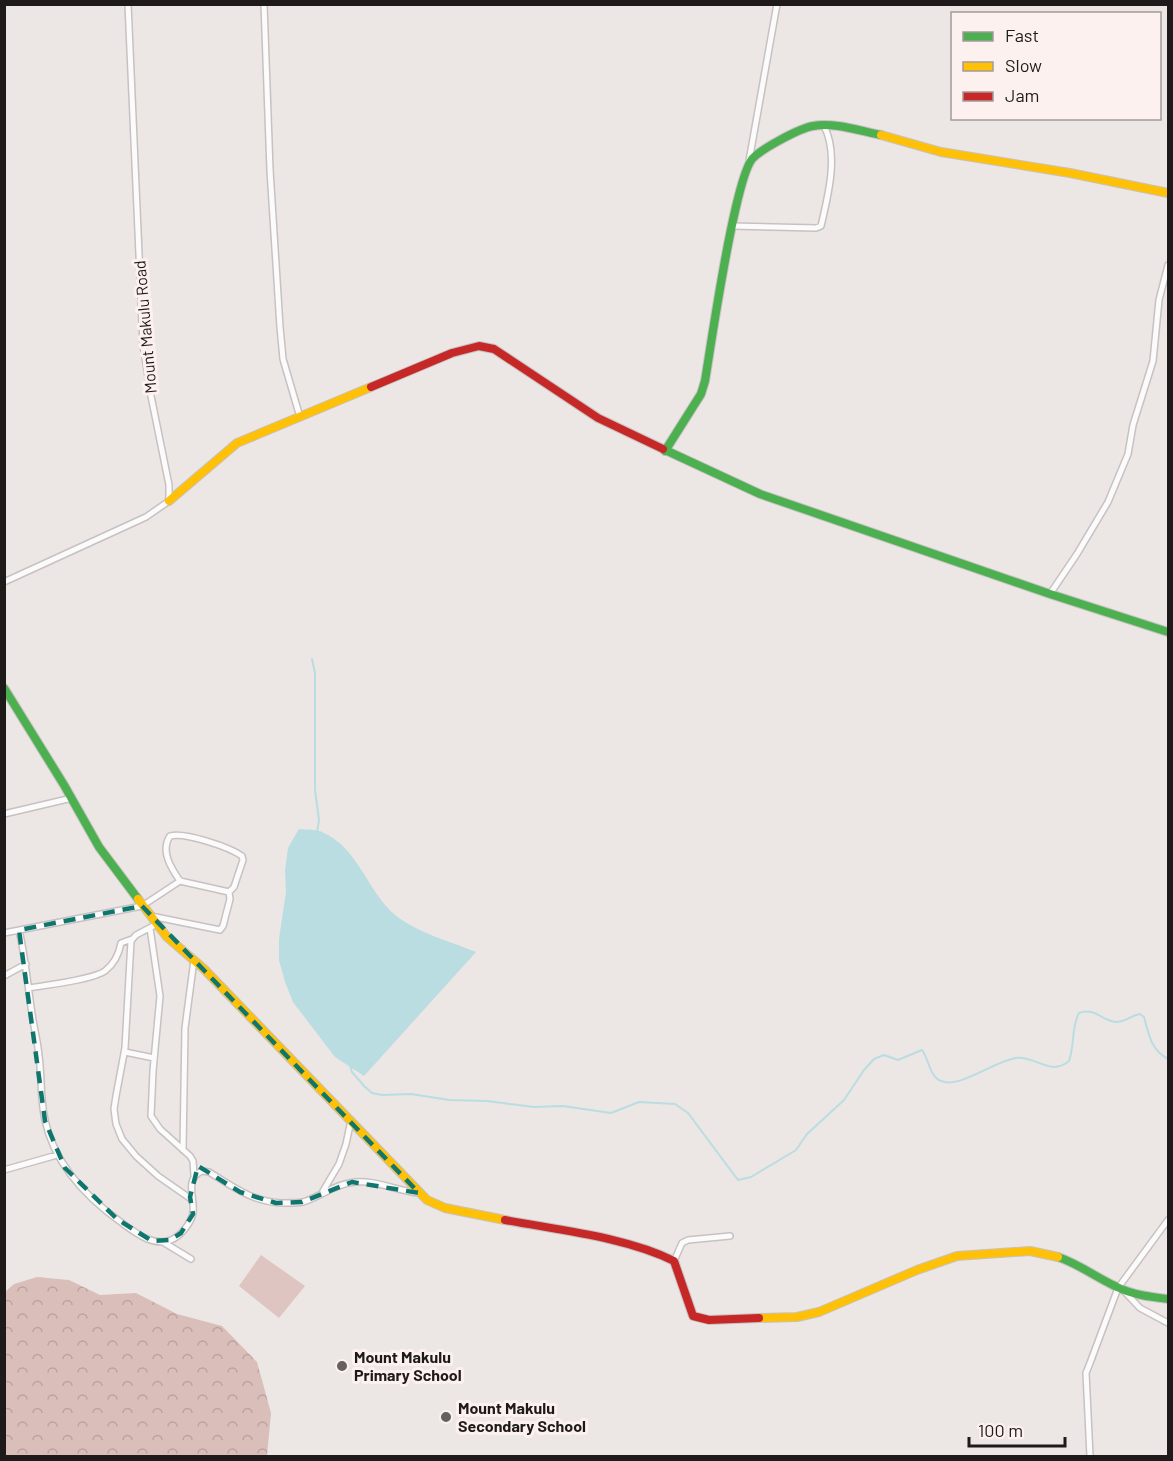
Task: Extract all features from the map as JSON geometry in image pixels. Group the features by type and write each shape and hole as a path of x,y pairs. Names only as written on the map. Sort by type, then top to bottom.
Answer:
{"street":[{"name":"Mount Makulu Road","path":"128,4 143,345 147,379 169,485 169,501"},
{"path":"264,4 270,170 280,327 284,359 300,417"},
{"path":"665,451 701,394 705,381 732,226 749,163 777,4"},
{"path":"749,163 793,132 809,126 824,126 891,137 941,152 1070,173 1095,180 1168,193"},
{"path":"732,226 816,228 822,226 832,158 830,141 824,126"},
{"path":"1050,594 1108,502 1128,454 1133,425 1153,361 1159,300 1168,265"},
{"path":"4,582 146,517 186,488 237,443 453,353 479,346 494,349 598,418 760,494 1050,594 1168,632"},
{"path":"4,688 72,798 99,847 150,915 160,996 151,1116 160,1129 191,1158 194,1166 189,1196 193,1215 176,1237 163,1242"},
{"path":"4,814 72,798"},
{"path":"150,915 220,930 223,926 230,892 234,887 243,860 242,856 183,835 172,835 168,837 165,849 170,864 180,881"},
{"path":"4,933 142,906 180,881 230,892"},
{"path":"29,988 91,976 104,971 119,956 122,943 153,926"},
{"path":"153,926 194,959 427,1200 445,1208 613,1241 662,1255 674,1261"},
{"path":"19,930 39,1056 42,1108 57,1155 75,1180 117,1219 152,1241 163,1242 191,1258"},
{"path":"132,939 125,1052 114,1109 118,1132 126,1146 152,1171 189,1196"},
{"path":"183,1150 185,1028 194,959"},
{"path":"4,976 26,964"},
{"path":"125,1052 154,1058"},
{"path":"323,1192 339,1164 351,1120"},
{"path":"4,1170 57,1155"},
{"path":"194,1166 240,1192 276,1203 302,1202 341,1184 363,1181 405,1192 419,1193"},
{"path":"194,1176 202,1171"},
{"path":"1090,1456 1086,1373 1120,1289 1168,1220"},
{"path":"730,1236 688,1240 682,1243 674,1261 693,1316 709,1320 797,1317 819,1312 917,1270 957,1256 1030,1251 1051,1254 1073,1262 1120,1289 1144,1296 1168,1299"},
{"path":"1120,1289 1140,1308 1168,1323"}],"highlighted area":[{"path":"142,906 419,1193 352,1182 302,1202 276,1203 240,1192 198,1166 190,1197 193,1214 181,1233 170,1240 152,1241 117,1219 65,1168 45,1121 19,930"}],"green space":[{"path":"37,1277 69,1280 100,1295 136,1293 177,1314 222,1326 257,1362 271,1413 267,1456 5,1456 5,1292 14,1284"}],"shaded area":[{"path":"261,1255 305,1286 279,1318 239,1286"}],"water":[{"path":"299,829 322,832 345,848 385,905 395,915 424,932 476,952 364,1076 335,1057 293,1002 279,960 288,848"}],"waterway":[{"path":"312,659 315,673 315,790 319,820 317,832"},
{"path":"350,1065 352,1072 365,1087 372,1093 382,1095 411,1094 449,1100 487,1101 534,1107 563,1106 611,1113 639,1102 675,1104 688,1113 738,1180 751,1177 796,1150 807,1134 844,1100 874,1059 884,1055 898,1060 922,1050 937,1079 949,1082 967,1078 1016,1058 1030,1059 1055,1067 1069,1061 1079,1013 1090,1012 1116,1022 1140,1014 1144,1017 1154,1047 1168,1059"}],"traffic: fast":[{"path":"665,451 701,394 705,381 731,227 746,171 753,158 782,139 813,126 838,126 881,135"},
{"path":"663,449 760,494 1050,594 1168,632"},
{"path":"4,688 99,847 138,899"},
{"path":"1058,1257 1123,1290 1168,1299"}],"traffic: slow":[{"path":"881,135 941,152 1070,173 1168,193"},
{"path":"169,501 237,443 371,387"},
{"path":"138,899 167,937 204,969 427,1200 445,1208 505,1220"},
{"path":"759,1318 797,1317 819,1312 917,1270 957,1256 1030,1251 1058,1257"}],"traffic: jam":[{"path":"371,387 452,353 479,346 494,349 598,418 663,449"},
{"path":"505,1220 591,1235 655,1253 674,1261 693,1316 709,1320 759,1318"}],"place":[{"name":"Mount Makulu Primary School","path":"342,1366"},
{"name":"Mount Makulu Secondary School","path":"446,1417"}]}
